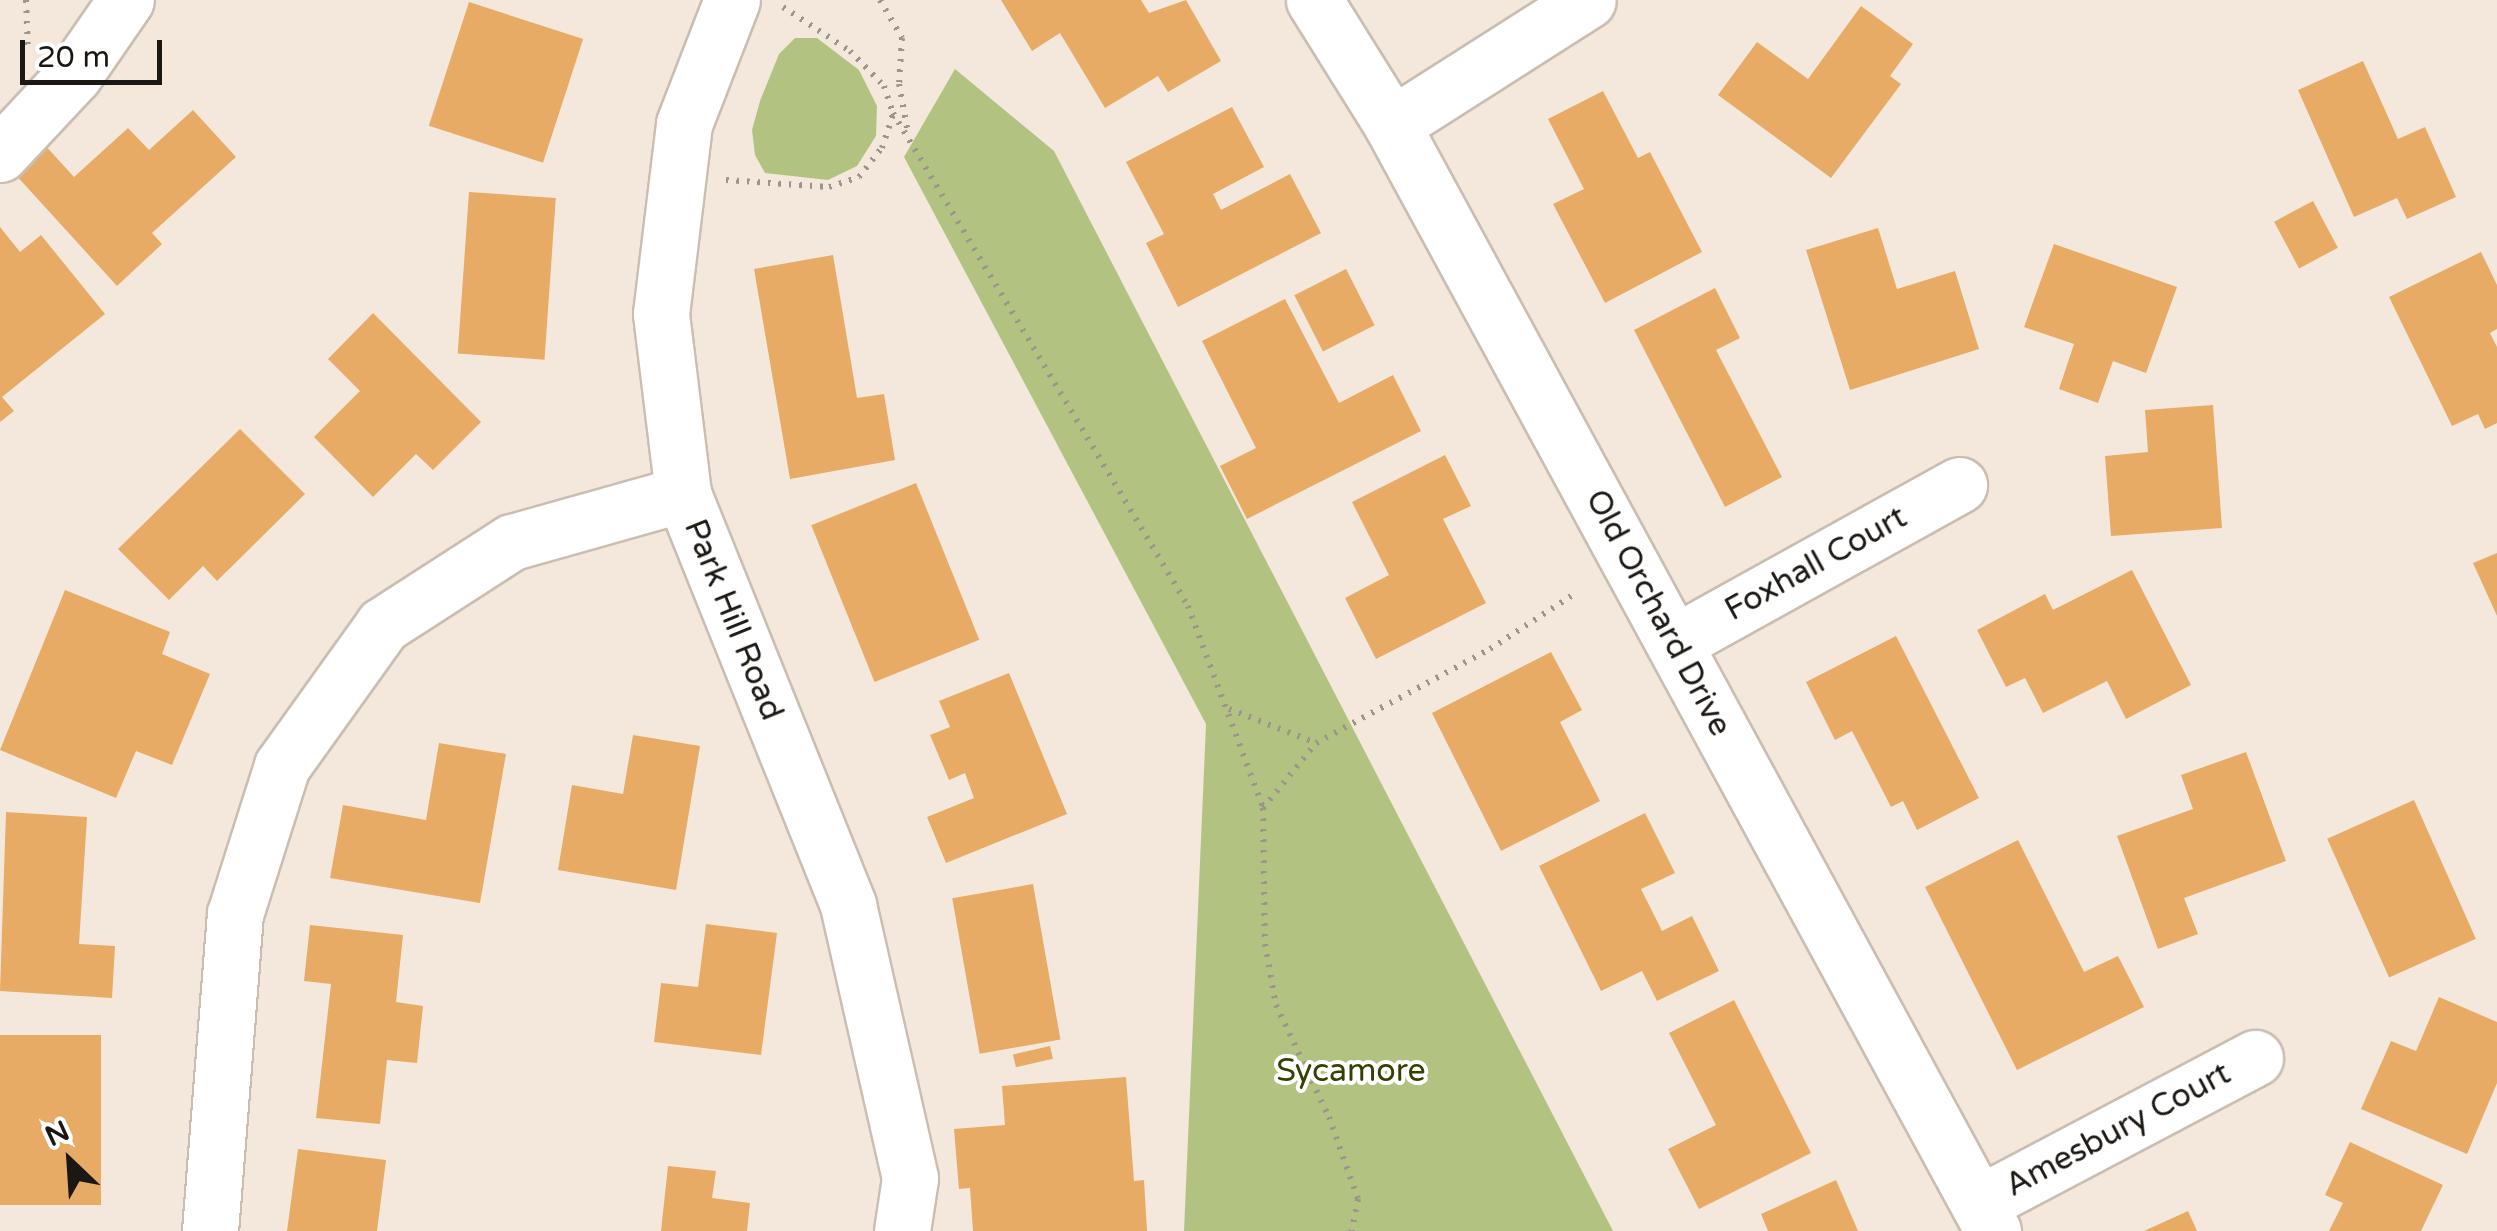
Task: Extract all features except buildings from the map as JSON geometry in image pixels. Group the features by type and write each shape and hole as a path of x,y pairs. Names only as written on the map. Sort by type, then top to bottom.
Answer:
{"street":[{"path":"0,154 74,75 126,0"},
{"name":"Old Orchard Drive","path":"1314,0 1392,125 1987,1217"},
{"path":"1392,125 1588,0"},
{"name":"Park Hill Road","path":"752,1 684,124 661,314 683,494 848,905 910,1178 902,1231"},
{"name":"Foxhall Court","path":"1674,643 1958,484"},
{"path":"210,1231 236,914 282,766 383,625 512,542 683,494"},
{"name":"Amesbury Court","path":"1987,1217 2254,1058"}],"path":[{"path":"880,0 902,38 899,84 909,139"},
{"path":"752,1 850,51 884,86 893,113 1188,606 1263,808 1266,944 1276,1005 1330,1117 1358,1199 1352,1231"},
{"path":"722,180 829,186 859,177 882,148 893,113"},
{"path":"1263,808 1316,743 1572,596"},
{"path":"1227,708 1316,743"}],"green space":[{"path":"795,38 817,38 859,70 877,106 876,136 857,166 828,180 765,173 755,155 752,130 760,101 779,54"},
{"name":"Sycamore","path":"955,69 1054,151 1613,1231 1184,1231 1206,724 904,157"}]}
